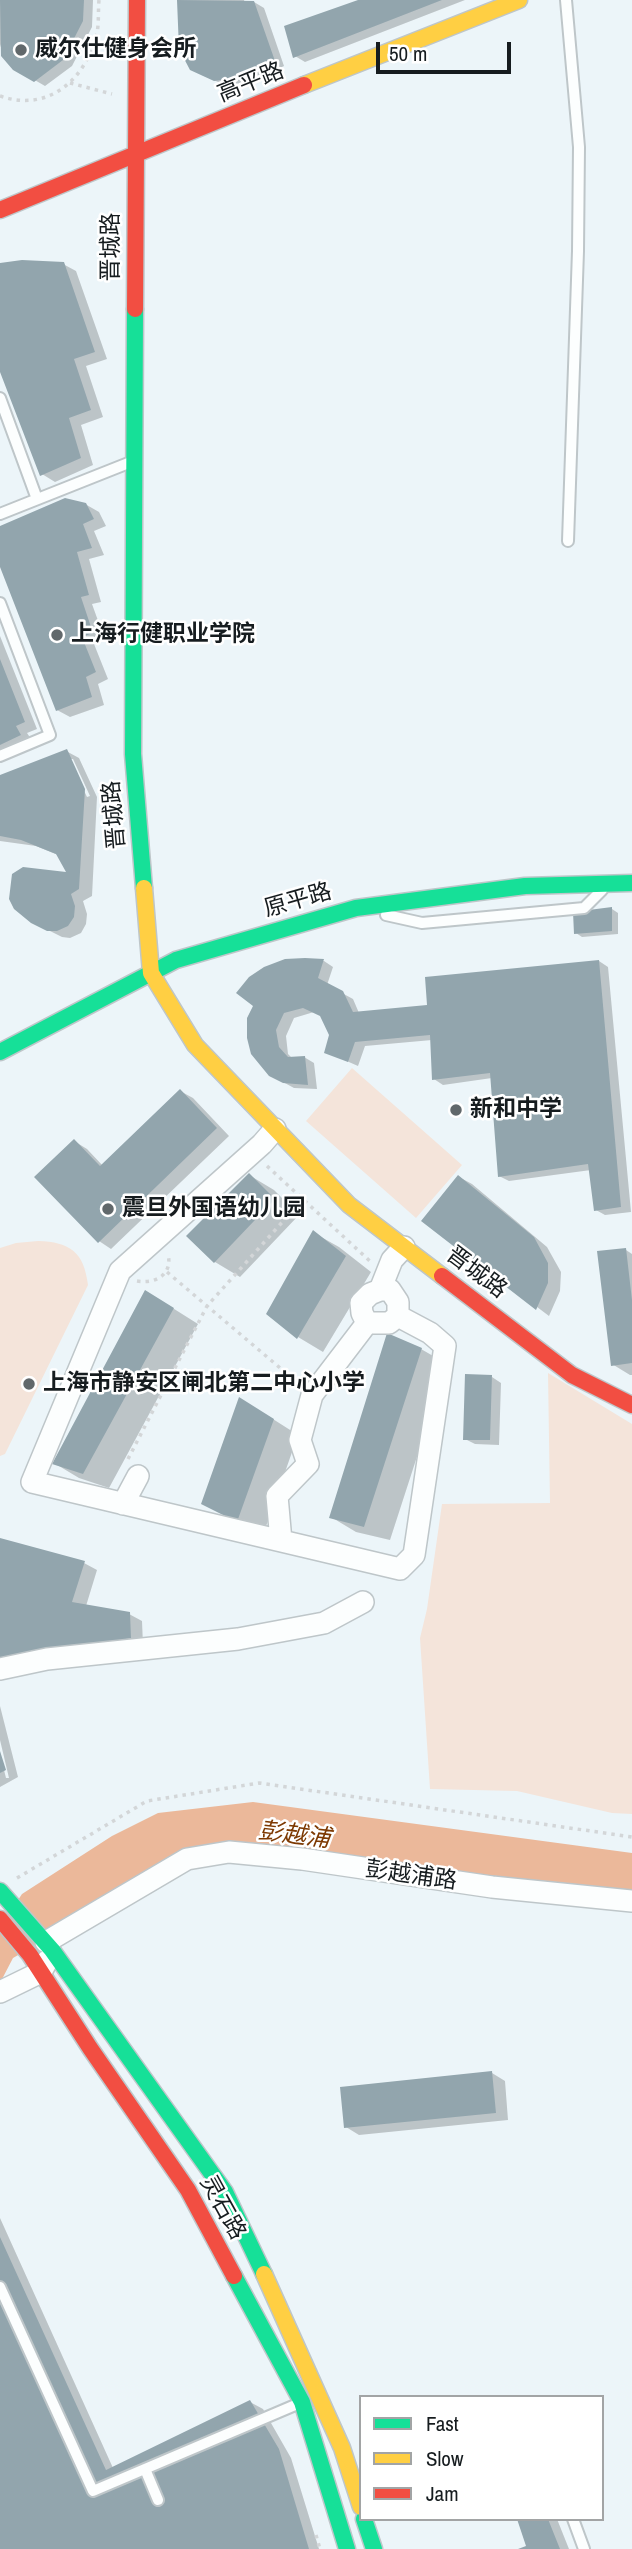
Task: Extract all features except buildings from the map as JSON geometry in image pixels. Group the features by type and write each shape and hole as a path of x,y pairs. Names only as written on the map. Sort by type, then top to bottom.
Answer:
{"street":[{"name":"晋城路","path":"137,0 133,754 151,973 195,1045 349,1205 572,1375 632,1405"},
{"name":"高平路","path":"0,210 519,0"},
{"name":"原平路","path":"2,1047 176,960 356,908 525,886 632,883"},
{"path":"275,1129 172,1236 120,1271 32,1482 400,1569 414,1555 445,1346 430,1333 398,1316"},
{"path":"398,1316 381,1325 367,1322 361,1303 383,1283 393,1260 404,1247"},
{"path":"383,1283 398,1302 398,1316"},
{"path":"281,1541 277,1496 308,1464 300,1440 312,1395 367,1322"},
{"path":"123,1504 132,1470"},
{"path":"0,1669 47,1659 238,1639 324,1623 363,1602"},
{"name":"彭越浦路","path":"0,1992 42,1955 187,1859 229,1852 302,1859 392,1874 505,1888 632,1901"},
{"name":"灵石路","path":"5,1887 42,1955 188,2190 302,2402 347,2549"},
{"name":"灵石路","path":"0,1919 42,1955 225,2192 298,2345 342,2448 359,2501"},
{"path":"366,2521 374,2549"}],"lane":[{"path":"566,0 579,147 568,541"},
{"path":"0,398 37,499"},
{"path":"0,514 134,460"},
{"path":"0,603 50,735 0,756"},
{"path":"356,908 422,923 584,908 608,883"},
{"path":"0,2287 93,2491 302,2402"},
{"path":"145,2469 158,2500"},
{"path":"574,2521 584,2549"}],"path":[{"path":"0,96 30,101 49,97 70,83 86,65 97,32 99,0"},
{"path":"70,83 113,94"},
{"path":"253,1152 303,1199 383,1283"},
{"path":"132,1470 206,1306 303,1199"},
{"path":"167,1272 312,1395"},
{"path":"5,1887 147,1801 259,1783 632,1837"}],"shaded area":[{"path":"352,1068 462,1165 416,1218 306,1121"},
{"path":"38,1241 59,1244 74,1251 83,1264 88,1285 5,1454 0,1456 0,1248"},
{"path":"548,1373 632,1424 632,1814 612,1813 517,1791 430,1789 420,1638 427,1609 442,1504 550,1503"}],"water":[{"name":"彭越浦","path":"253,1802 632,1853 632,1892 187,1859 13,1958 0,1983 0,1927 22,1894 112,1836 158,1813"}],"traffic: fast":[{"path":"135,309 133,754 144,888"},
{"path":"0,1052 176,960 356,908 525,886 632,883"},
{"path":"0,1891 52,1950 225,2192 264,2274"},
{"path":"234,2276 302,2402 347,2549"},
{"path":"365,2521 374,2549"}],"traffic: slow":[{"path":"304,85 519,0"},
{"path":"144,888 151,973 195,1045 349,1205 442,1276"},
{"path":"264,2274 342,2448 359,2501"}],"traffic: jam":[{"path":"135,309 137,0"},
{"path":"0,210 304,85"},
{"path":"442,1276 572,1375 632,1405"},
{"path":"0,1919 30,1955 188,2190 234,2276"}],"place":[{"name":"威尔仕健身会所","path":"21,50"},
{"name":"上海行健职业学院","path":"57,635"},
{"name":"新和中学","path":"456,1110"},
{"name":"震旦外国语幼儿园","path":"108,1209"},
{"name":"上海市静安区闸北第二中心小学","path":"29,1384"}]}
